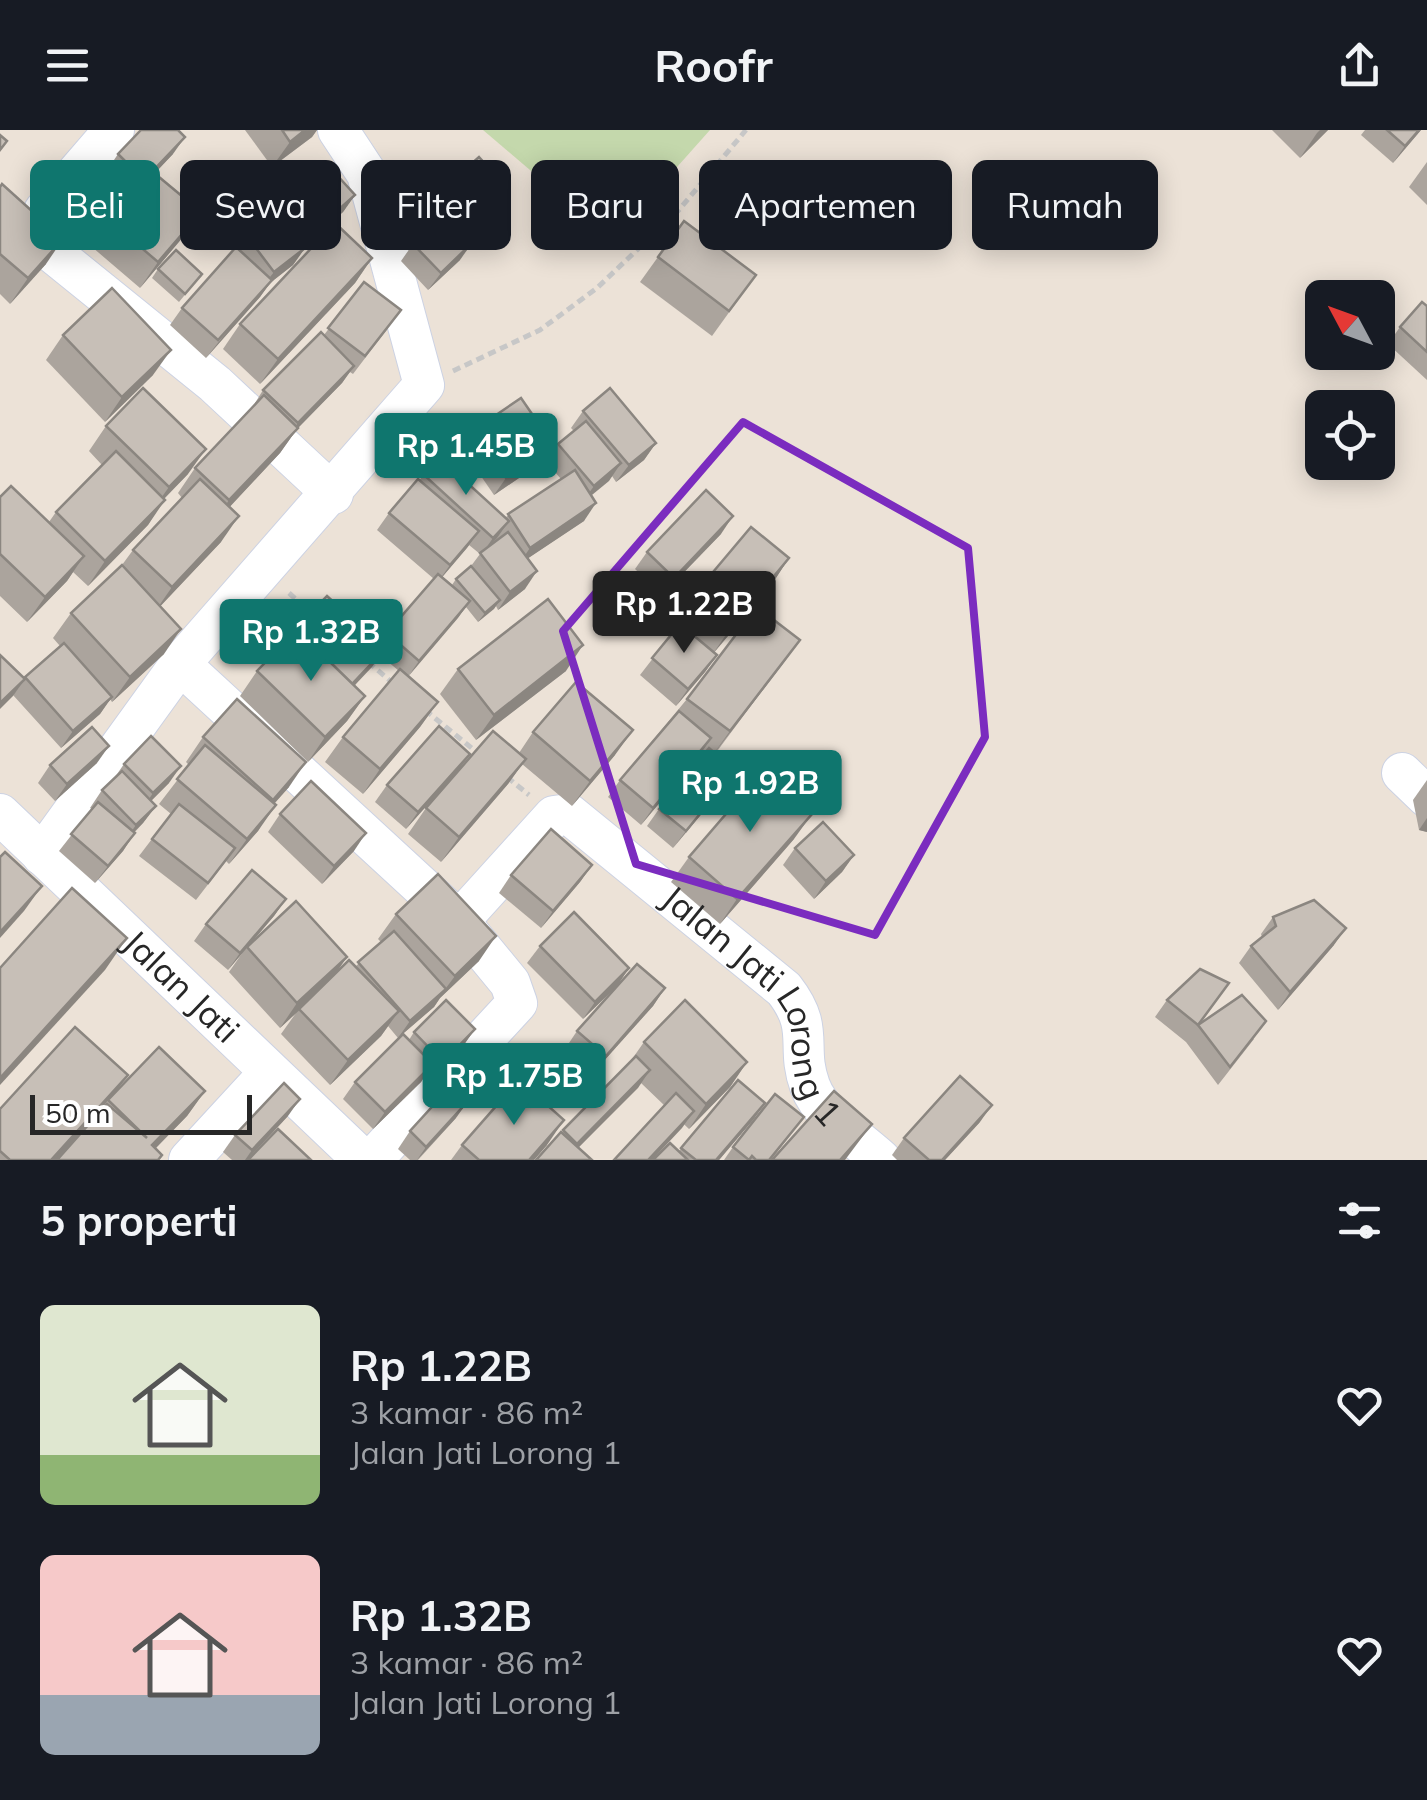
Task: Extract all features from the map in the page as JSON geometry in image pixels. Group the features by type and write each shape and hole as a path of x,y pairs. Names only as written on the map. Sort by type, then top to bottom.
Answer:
{"street":[{"path":"114,130 44,211 38,241 215,384 332,494"},
{"path":"42,855 180,664 424,385 367,174 338,130"},
{"path":"180,664 352,828 459,921 510,983 517,1003 372,1160"},
{"name":"Jalan Jati","path":"0,814 363,1160"},
{"name":"Jalan Jati Lorong 1","path":"554,816 569,814 595,832 784,989 806,1026 810,1087 823,1107 881,1160"},
{"path":"459,921 554,816"},
{"path":"189,1160 269,1073"}],"path":[{"path":"424,385 540,330 597,288 678,211 746,130"},
{"path":"264,570 327,626"},
{"path":"356,651 399,688"},
{"path":"414,700 486,760"},
{"path":"500,771 554,816"}],"highlighted area":[{"path":"743,422 968,548 985,737 875,935 636,864 563,631"}],"green space":[{"path":"483,130 710,130 679,165 679,160 531,160 531,171"}],"building":[{"path":"141,130 178,130 185,137 160,163 160,160 124,160 118,154"},
{"path":"282,130 305,130 290,142"},
{"path":"1387,130 1419,130 1405,146"},
{"path":"160,178 180,194 180,236 158,262 144,250 160,250"},
{"path":"341,180 355,195 341,208"},
{"path":"2,184 30,209 30,250 53,250 28,278 0,254"},
{"path":"684,221 699,232 699,250 723,250 756,275 729,311 658,257 663,250 679,250 679,228"},
{"path":"341,229 372,258 278,359 240,324 310,250 341,250"},
{"path":"176,250 202,274 185,294 158,269"},
{"path":"233,250 239,250 272,280 218,340 182,308"},
{"path":"257,250 302,250 274,272"},
{"path":"419,250 465,250 441,273"},
{"path":"364,282 401,310 365,356 328,328"},
{"path":"112,288 171,350 122,397 63,335"},
{"path":"1422,302 1427,306 1427,352 1400,327"},
{"path":"321,332 354,366 298,423 263,390"},
{"path":"143,388 206,449 169,487 106,426"},
{"path":"610,388 656,443 629,465 583,411"},
{"path":"264,395 298,428 229,500 195,468"},
{"path":"521,398 554,446 506,478 474,430"},
{"path":"586,421 621,463 594,486 558,444"},
{"path":"116,451 165,500 105,561 56,512"},
{"path":"440,458 509,521 493,538 424,475"},
{"path":"575,470 596,503 530,548 508,514"},
{"path":"200,479 239,516 172,587 133,550"},
{"path":"418,479 479,531 450,565 389,513"},
{"path":"11,486 84,556 45,597 0,554 0,497"},
{"path":"706,490 733,516 674,578 647,552"},
{"path":"751,527 789,558 730,629 692,597"},
{"path":"508,532 537,571 510,592 480,553"},
{"path":"122,565 181,629 130,677 71,613"},
{"path":"471,566 500,600 485,613 456,579"},
{"path":"438,574 470,601 419,661 387,633"},
{"path":"327,596 385,649 352,684 297,630 292,632"},
{"path":"548,599 583,645 494,715 458,669"},
{"path":"757,607 800,640 730,731 687,699"},
{"path":"680,624 717,655 688,689 652,658"},
{"path":"297,630 365,696 325,737 257,671"},
{"path":"64,643 112,697 73,731 25,677"},
{"path":"0,655 25,679 0,703"},
{"path":"400,669 438,702 380,769 343,737"},
{"path":"576,682 633,730 590,781 533,732"},
{"path":"237,699 306,762 273,800 203,737"},
{"path":"679,711 711,738 653,808 620,780"},
{"path":"439,726 470,754 418,812 387,785"},
{"path":"92,727 109,746 67,784 50,765"},
{"path":"493,731 526,759 459,837 426,808"},
{"path":"151,736 181,766 153,793 124,764"},
{"path":"205,745 276,805 247,839 177,779"},
{"path":"709,748 735,771 686,831 659,809"},
{"path":"122,771 156,806 136,825 102,790"},
{"path":"763,771 812,814 737,899 689,857"},
{"path":"311,781 366,833 334,866 280,814"},
{"path":"98,802 135,833 108,866 71,834"},
{"path":"179,804 235,848 208,883 152,839"},
{"path":"823,822 854,855 826,881 795,848"},
{"path":"551,829 592,865 553,911 511,875"},
{"path":"5,852 42,886 0,932 0,857"},
{"path":"252,870 286,899 240,953 206,924"},
{"path":"438,874 496,936 455,976 396,914"},
{"path":"72,888 127,938 0,1078 0,968"},
{"path":"1314,900 1346,928 1290,992 1251,946 1276,926 1273,917"},
{"path":"296,901 347,957 297,1003 247,947"},
{"path":"574,912 629,968 595,1002 540,946"},
{"path":"394,931 446,989 410,1021 358,962"},
{"path":"349,960 399,1011 348,1060 299,1009"},
{"path":"637,964 665,988 606,1056 577,1031"},
{"path":"1200,969 1229,983 1198,1025 1167,1000"},
{"path":"1242,995 1266,1021 1230,1067 1198,1025"},
{"path":"446,1000 475,1029 443,1062 414,1032"},
{"path":"685,1000 747,1062 706,1104 644,1042"},
{"path":"75,1027 128,1075 51,1160 10,1160 0,1151 0,1109"},
{"path":"403,1034 433,1064 385,1112 355,1082"},
{"path":"159,1047 205,1091 152,1145 162,1155 158,1160 57,1160 107,1104 147,1138 108,1100"},
{"path":"636,1056 650,1070 577,1144 563,1130"},
{"path":"960,1076 992,1105 942,1160 929,1160 904,1138"},
{"path":"519,1080 564,1120 529,1160 479,1160 462,1145"},
{"path":"738,1080 765,1103 716,1160 696,1160 681,1148"},
{"path":"284,1083 300,1099 252,1150 235,1135"},
{"path":"451,1086 468,1101 426,1147 410,1131"},
{"path":"834,1091 872,1124 840,1160 772,1160"},
{"path":"676,1093 694,1111 648,1160 614,1160"},
{"path":"775,1094 804,1117 769,1160 752,1156 749,1160 733,1147"},
{"path":"278,1129 311,1160 248,1160"},
{"path":"561,1132 592,1160 536,1160"},
{"path":"670,1143 688,1160 653,1160"}]}
